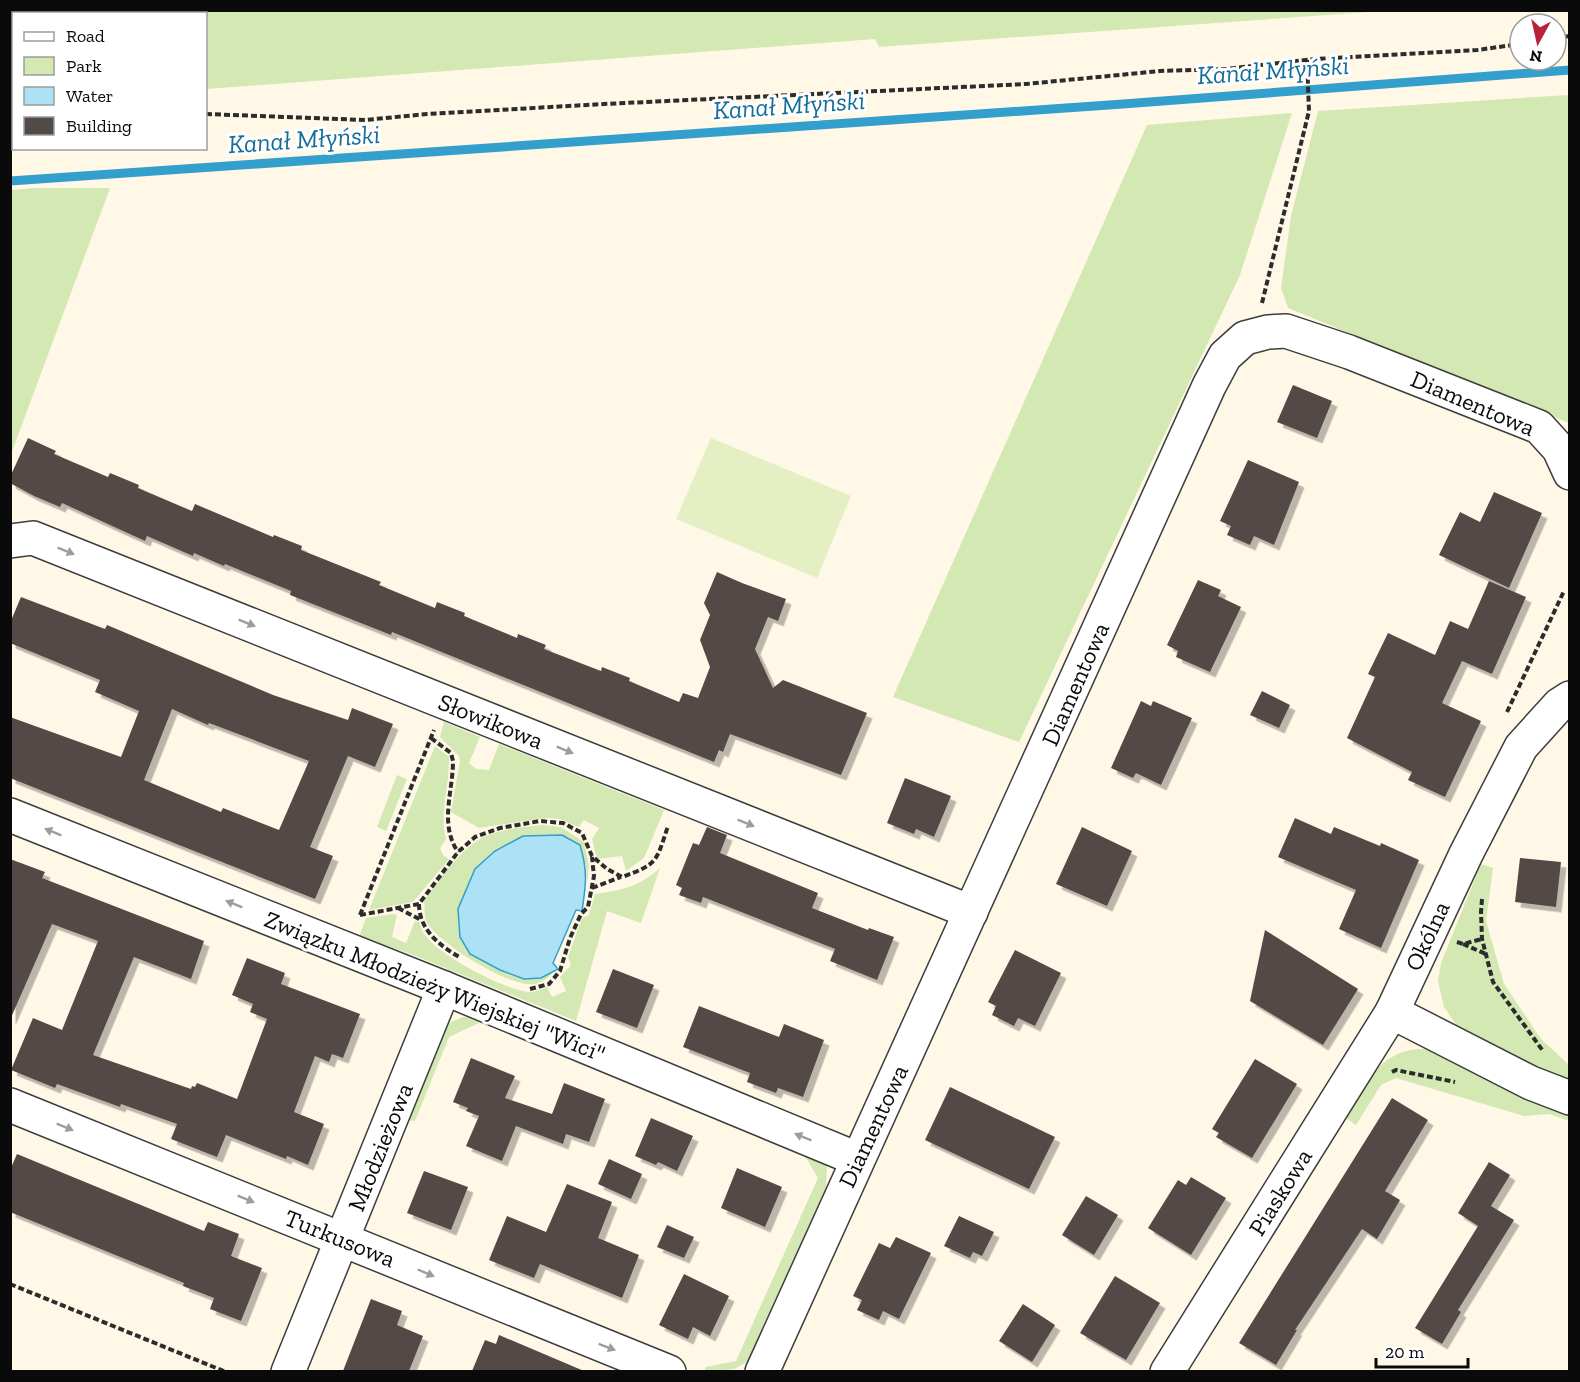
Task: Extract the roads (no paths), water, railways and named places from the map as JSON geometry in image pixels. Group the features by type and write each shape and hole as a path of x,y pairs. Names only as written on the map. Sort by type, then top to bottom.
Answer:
{"street":[{"name":"Diamentowa","path":"762,1371 1209,386 1225,356 1245,338 1286,331 1302,336 1349,352 1539,427 1559,449 1569,473"},
{"name":"Słowikowa","path":"10,541 18,538 33,538 971,912"},
{"path":"1564,701 1569,673"},
{"name":"Okólna","path":"1392,1012 1466,854 1521,747 1564,701"},
{"name":"Związku Młodzieży Wiejskiej \"Wici\"","path":"10,815 444,988 857,1159"},
{"name":"Młodzieżowa","path":"288,1371 444,988"},
{"path":"1392,1012 1532,1083 1569,1098"},
{"name":"Piaskowa","path":"1167,1371 1392,1012"},
{"name":"Turkusowa","path":"10,1105 669,1371"}],"water":[{"path":"562,835 580,845 586,878 582,911 576,910 553,963 558,969 541,978 524,979 500,970 470,954 460,937 458,909 475,869 495,851 523,836"}],"waterway":[{"name":"Kanał Młyński","path":"10,181 1123,104 1570,70"}]}
